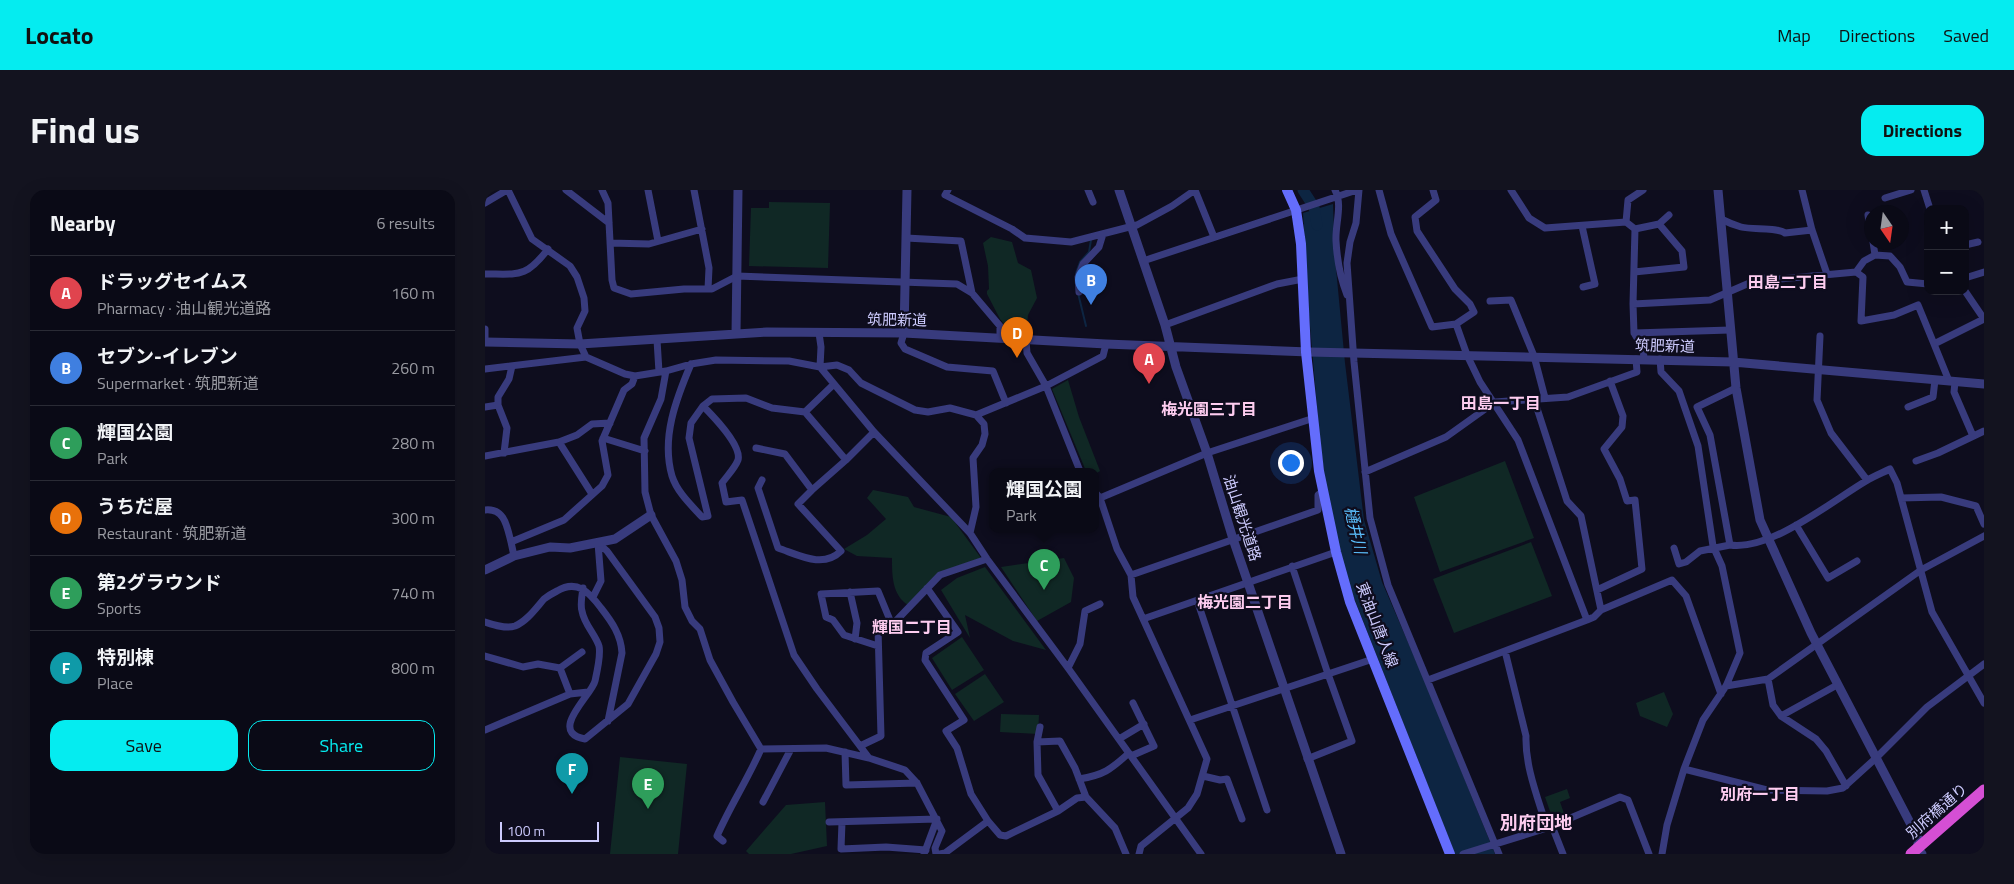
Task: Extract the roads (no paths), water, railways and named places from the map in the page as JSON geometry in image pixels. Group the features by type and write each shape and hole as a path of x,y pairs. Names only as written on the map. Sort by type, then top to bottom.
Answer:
{"highway":[{"name":"別府橋通り","path":"1918,853 1984,790"},
{"name":"別府橋通り","path":"1918,853 1984,798"}],"main road":[{"name":"東油山唐人線","path":"1287,190 1299,209 1314,418 1323,491 1336,552 1350,602 1450,854"}],"street":[{"path":"485,202 508,190 532,239 570,266 577,277 584,298 585,311 577,328 580,344 586,356"},
{"path":"566,190 609,223"},
{"path":"602,190 608,203 611,280 614,288 631,294 684,288 712,289 737,276 957,284 972,293 1000,326 1000,337"},
{"path":"648,190 659,241"},
{"path":"694,190 709,268 707,289"},
{"path":"907,190 907,238 901,343 905,349 947,367 993,371 1006,403"},
{"path":"948,190 945,195 1012,229 1025,238 1071,242 1131,227 1172,206 1195,190 1214,237"},
{"path":"1088,190 1093,202"},
{"name":"油山観光道路","path":"1119,190 1165,326 1191,412 1207,453 1233,539 1341,854"},
{"path":"1143,260 1336,195 1358,190 1356,223 1350,242 1347,264 1350,305 1349,352 1370,518 1388,585 1499,854"},
{"path":"1379,190 1391,234 1432,328 1456,324 1474,312 1471,304 1455,289 1417,231 1414,221 1415,217 1436,200 1433,190"},
{"path":"1511,190 1529,218 1545,228 1626,222 1635,229 1659,224 1669,215"},
{"path":"1626,222 1628,200 1643,190"},
{"path":"1718,190 1736,388 1760,520 1817,646 1919,840 1918,853"},
{"path":"1802,190 1812,230 1827,274"},
{"path":"1885,198 1911,190"},
{"path":"1924,190 1929,205"},
{"path":"736,334 737,192"},
{"path":"1336,195 1337,256 1342,282 1350,305"},
{"path":"1721,219 1740,227 1766,230 1781,229 1785,233 1812,230"},
{"path":"1634,272 1684,267 1682,251 1659,224"},
{"path":"1582,226 1595,284 1583,287"},
{"path":"610,243 649,244 702,229"},
{"path":"1365,472 1446,437 1495,402 1568,397 1637,372 1643,348 1634,333 1635,229"},
{"path":"1079,292 1078,277 1083,264 1099,247 1103,234"},
{"path":"907,238 961,241 972,293"},
{"path":"1969,244 1978,242"},
{"path":"485,274 525,272 548,249"},
{"path":"1874,250 1875,255"},
{"path":"1856,272 1864,261 1875,255 1890,256 1900,267 1907,282 1924,284"},
{"path":"1633,304 1710,300 1727,291 1761,278 1780,279 1856,272 1863,277 1861,321 1894,315 1918,305 1952,381 1954,392 1973,436"},
{"path":"1969,277 1984,272"},
{"path":"1165,326 1277,284 1303,279"},
{"path":"1934,344 1984,319 1968,295"},
{"path":"1490,300 1511,300 1534,356 1545,398"},
{"path":"1456,324 1467,355 1481,382 1518,440 1587,620"},
{"path":"485,329 485,342"},
{"path":"1634,333 1730,330"},
{"path":"819,333 820,367 874,432 970,533 1201,854"},
{"name":"筑肥新道","path":"485,342 580,344 736,334 903,333 1308,352 1733,362 1984,384"},
{"path":"1820,336 1817,400 1831,433 1867,480"},
{"path":"657,340 663,372 661,399 644,438 645,492 651,515 675,560 682,580 685,607 691,621 700,629 710,660 761,749"},
{"path":"1026,340 1027,353 1046,386 1079,468"},
{"path":"977,416 1046,386 1103,356 1106,344"},
{"path":"485,369 586,356 625,374 635,376 663,372 691,364 716,360 789,361 820,367 837,365 849,370 861,383 915,410 929,412 950,408 977,416 984,424 985,434 982,445 973,458 976,507 970,533"},
{"path":"1660,359 1661,372 1679,391 1698,446 1714,549 1721,566 1740,653 1726,686 1703,720 1684,769 1667,825 1663,854"},
{"path":"691,364 673,416 667,443 673,477 682,494 702,517 708,516 689,438 691,423 703,406 712,400 746,398 772,408 805,412 846,460"},
{"path":"503,453 507,428 498,405 498,398 513,366"},
{"path":"511,542 564,520 602,486 608,475 602,441 624,390 632,384 635,376"},
{"path":"1908,407 1933,397 1935,380"},
{"path":"1597,590 1642,569 1635,500 1627,501 1620,479 1604,449 1622,428 1623,416 1610,382"},
{"path":"805,412 833,384"},
{"path":"1730,546 1710,435 1697,407 1736,388"},
{"path":"1534,399 1567,501 1581,516 1601,610"},
{"path":"485,406 498,405"},
{"path":"703,406 720,424 738,452 738,461 722,483 726,502 742,500 794,655 869,758"},
{"path":"1099,495 1207,453 1314,418"},
{"path":"485,456 559,442 577,435 592,424 610,423"},
{"path":"1915,461 1938,453 1984,431"},
{"path":"762,480 759,488 778,548 814,561 833,558 841,551 798,504 874,432"},
{"path":"603,438 645,450"},
{"path":"559,442 592,494"},
{"path":"756,448 785,454 813,490"},
{"path":"1674,548 1679,564 1686,562 1700,551 1769,539 1827,507 1867,480 1890,469 1901,498 1932,612 1984,703"},
{"path":"1131,575 1318,510 1318,494 1323,491"},
{"path":"1901,498 1941,497 1976,506 1984,524"},
{"path":"1099,498 1117,549 1131,575 1133,597 1207,759 1197,794 1188,808 1141,846 1139,854"},
{"path":"485,510 492,509 499,512 505,519 514,556"},
{"path":"485,570 514,556 550,547 570,548 615,539 651,515"},
{"path":"1796,524 1828,578 1857,561"},
{"path":"1726,686 1768,679 1817,646 1921,570 1984,536"},
{"path":"593,597 601,581 598,543"},
{"path":"583,588 581,611 599,648 595,683 573,714 569,723 571,730 580,738 585,739 629,704 656,654 660,642 659,628 655,617 607,551 598,543"},
{"path":"1143,619 1336,552"},
{"path":"860,746 881,736 878,629 892,625 940,575 987,559"},
{"path":"1292,566 1352,740 1307,759"},
{"path":"1427,680 1587,620 1594,617 1601,610 1672,580 1686,596 1721,694"},
{"path":"485,622 503,627 514,626 545,598 565,586 583,588 593,597 614,626 622,642 622,653 607,721"},
{"path":"927,588 958,632 926,653 925,660 964,720 946,731 957,748 971,794 988,821 1000,835 1007,836 1058,811 1077,798 1086,797"},
{"path":"878,646 844,635 833,620 827,617 821,594 878,591 892,625"},
{"path":"850,592 857,623 855,639"},
{"path":"1197,600 1267,810"},
{"path":"1068,668 1080,644 1085,612 1100,604"},
{"path":"1505,651 1526,736 1526,750 1533,782 1549,827 1563,854"},
{"path":"485,656 523,668 537,664 560,668 582,652"},
{"path":"1190,720 1373,659"},
{"path":"1684,769 1767,790 1827,791 1846,786 1927,707 1984,664"},
{"path":"560,668 570,694"},
{"path":"1768,679 1773,705 1781,716 1816,739 1826,751 1846,786"},
{"path":"1781,716 1837,684"},
{"path":"485,730 570,694 589,692"},
{"path":"1079,779 1110,770 1130,755 1154,746 1133,703"},
{"path":"1119,739 1143,724"},
{"path":"1041,727 1037,742 1039,776 1058,811"},
{"path":"1037,742 1060,741 1075,768 1086,797 1115,828 1126,854"},
{"path":"761,749 826,748 869,758 905,770 917,783 942,831 935,848 938,854 945,853 988,821"},
{"path":"723,841 717,836 761,749"},
{"path":"763,802 791,749"},
{"path":"845,752 846,785 917,783"},
{"path":"1203,776 1220,780 1227,779 1242,819"},
{"path":"1463,854 1549,827 1620,797 1628,800 1649,854"},
{"path":"829,822 937,819"},
{"path":"841,822 841,849 886,847 925,852 937,819"}],"water":[{"path":"1333,204 1335,258 1345,363 1364,520 1382,582 1495,854 1455,854 1346,578 1328,500 1320,442 1303,213"}],"waterway":[{"name":"樋井川","path":"1303,190 1314,207 1317,225"},
{"path":"1076,273 1080,262 1089,252 1091,240"},
{"path":"1078,293 1086,326"}],"place":[{"name":"セブン-イレブン","path":"1091,305"},
{"name":"うちだ屋","path":"1017,358"},
{"name":"ドラッグセイムス","path":"1149,384"},
{"name":"輝国公園","path":"1044,590"},
{"name":"特別棟","path":"572,794"},
{"name":"第2グラウンド","path":"648,809"}],"district":[{"name":"田島二丁目","path":"1788,282"},
{"name":"田島一丁目","path":"1501,403"},
{"name":"梅光園三丁目","path":"1209,409"},
{"name":"梅光園二丁目","path":"1245,602"},
{"name":"輝国二丁目","path":"912,627"},
{"name":"別府一丁目","path":"1760,794"},
{"name":"別府団地","path":"1536,823"}]}
